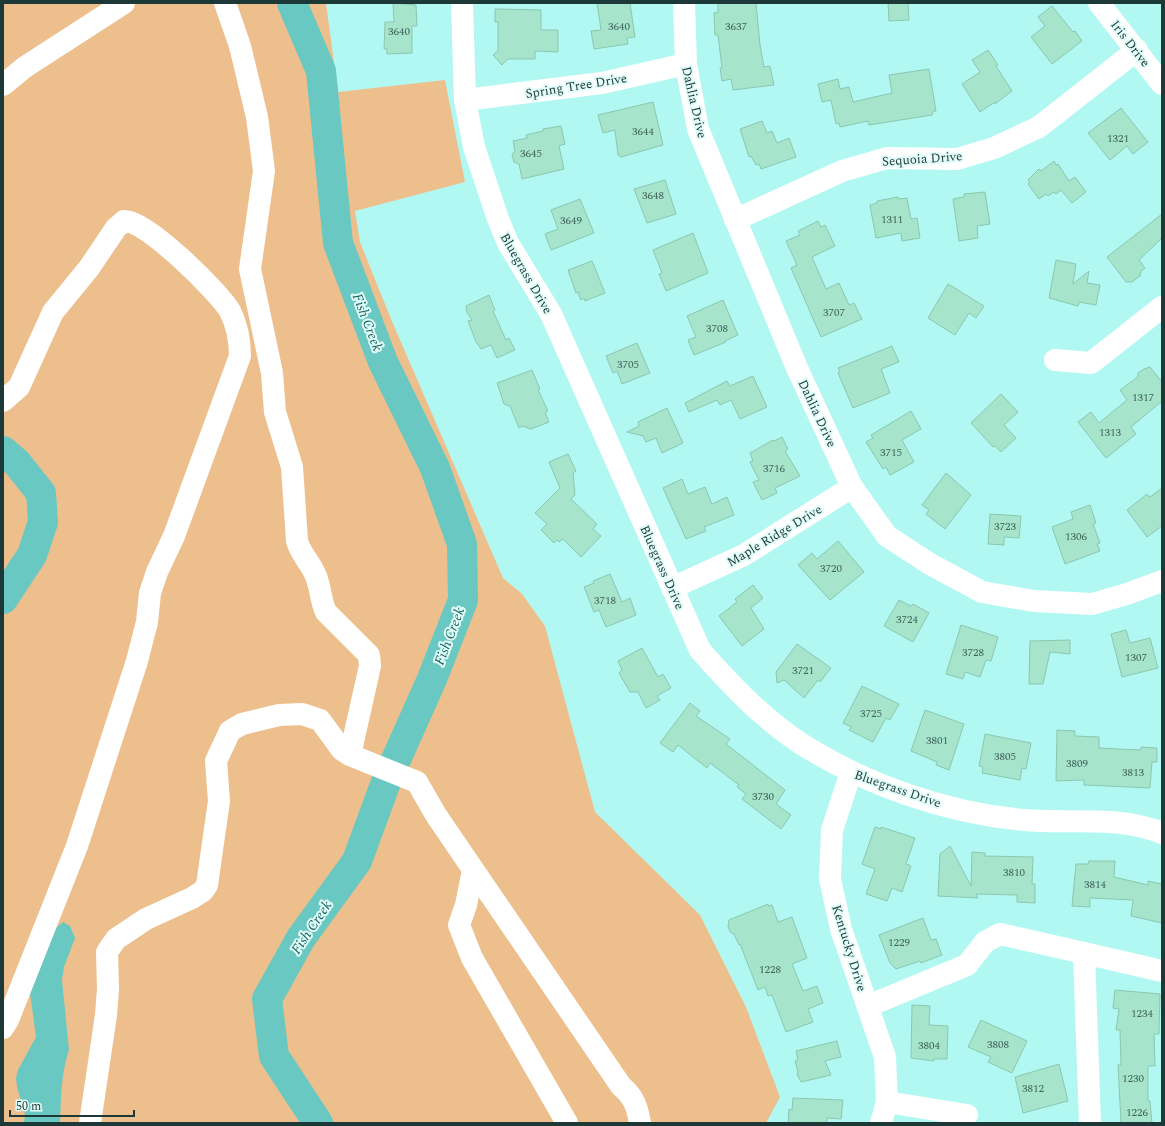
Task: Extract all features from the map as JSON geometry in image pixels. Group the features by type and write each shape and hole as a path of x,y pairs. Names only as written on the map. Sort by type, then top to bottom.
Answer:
{"street":[{"path":"3,85 25,67 124,3"},
{"path":"225,3 238,39 257,117 264,170 250,269 272,373 275,412 292,467 297,541 300,552 315,574 322,604 326,612 369,655 370,666 354,757"},
{"name":"Bluegrass Drive","path":"462,3 465,100 474,147 508,243 532,280 551,314 588,393 700,650 726,680 768,718 799,742 851,772 913,796 986,816 1026,820 1112,822 1150,828 1162,833"},
{"name":"Dahlia Drive","path":"684,3 686,64 698,129 797,368 852,487 887,536 930,564 982,592 1034,601 1092,604 1127,594 1162,581"},
{"name":"Iris Drive","path":"1099,3 1162,84"},
{"name":"Sequoia Drive","path":"735,220 842,171 887,158 957,158 994,148 1039,127 1137,50"},
{"name":"Spring Tree Drive","path":"465,100 602,83 686,64"},
{"path":"3,401 19,387 53,312 89,268 116,228 124,221 134,222 155,237 204,280 220,296 230,311 235,323 240,356 223,397 174,536 152,586 147,622 137,661 77,846 8,1020 3,1028"},
{"path":"1055,360 1091,363 1162,306"},
{"name":"Maple Ridge Drive","path":"672,588 744,555 852,487"},
{"path":"90,1123 106,1015 108,989 107,952 116,939 146,919 192,898 203,891 207,885 219,801 216,761 230,731 242,724 279,715 302,714 320,720 342,750 354,757 417,782 436,815 473,870 621,1086 631,1095 640,1123"},
{"name":"Kentucky Drive","path":"851,772 832,830 830,879 841,929 886,1056 887,1102 881,1123"},
{"path":"473,870 466,905 459,925 461,934 472,958 567,1123"},
{"path":"868,1006 967,964 985,942 1000,934 1162,971"},
{"path":"1084,953 1090,1123"},
{"path":"887,1102 967,1115"}],"shaded area":[{"path":"3,3 326,3 338,92 445,80 465,182 355,211 360,242 391,319 503,578 522,594 545,626 595,812 700,915 746,1007 780,1097 766,1123 3,1123"}],"water":[{"path":"63,922 70,926 75,938 64,967 62,980 69,1050 63,1077 60,1123 24,1123 25,1114 17,1087 16,1078 18,1070 36,1037 30,993 50,933"}],"building":[{"path":"393,3 416,5 417,26 412,26 412,53 387,54 387,49 384,49 385,22 394,22"},
{"path":"597,3 630,3 635,37 627,38 628,44 594,49 591,31 601,30"},
{"path":"718,3 756,3 760,45 764,67 770,66 774,85 733,90 731,79 722,81 718,35 715,35 714,13 718,12"},
{"path":"888,3 908,3 909,20 889,21"},
{"path":"1052,6 1082,41 1052,64 1031,37 1045,26 1038,17"},
{"path":"495,9 541,10 541,30 558,30 558,52 535,51 535,59 508,59 502,65 493,55 498,51 498,22 495,22"},
{"path":"988,50 1012,91 995,104 995,102 980,112 962,84 980,72 972,60"},
{"path":"929,69 936,111 933,111 932,115 869,125 868,121 840,127 839,123 836,124 831,100 822,102 818,84 838,79 840,89 849,87 853,102 892,93 889,75"},
{"path":"653,102 663,145 621,157 618,155 615,130 603,133 598,115"},
{"path":"1121,108 1148,142 1133,154 1127,146 1110,160 1088,133"},
{"path":"762,121 767,133 772,131 777,143 789,138 796,157 761,169 759,164 756,165 751,156 749,157 740,129"},
{"path":"561,126 565,144 559,146 564,169 522,179 519,164 514,162 512,155 515,151 513,141 527,138 526,135 543,131 543,129"},
{"path":"1054,161 1056,165 1058,164 1069,181 1075,177 1086,192 1072,203 1061,190 1056,194 1054,192 1048,196 1046,194 1039,199 1028,184 1030,183 1028,180 1039,169 1041,171"},
{"path":"665,180 676,214 647,223 634,189"},
{"path":"985,192 990,224 977,226 978,238 959,241 953,199 964,197 964,194"},
{"path":"898,197 898,199 907,198 911,219 917,218 920,238 902,241 901,233 876,238 870,205 877,203 877,201"},
{"path":"580,199 594,233 551,250 545,234 558,229 551,210"},
{"path":"1162,214 1162,238 1139,260 1145,268 1141,271 1140,276 1132,282 1126,282 1107,257"},
{"path":"818,221 821,227 825,225 835,246 812,257 826,289 839,283 849,305 854,303 862,319 821,337 791,268 797,265 786,241 800,235 798,231"},
{"path":"693,233 708,273 666,291 659,274 662,273 653,250"},
{"path":"1056,260 1076,264 1073,284 1089,271 1087,283 1100,285 1096,305 1079,302 1078,306 1049,298"},
{"path":"592,261 605,293 585,301 584,298 581,300 578,292 576,293 568,270"},
{"path":"948,284 984,306 976,318 969,313 955,335 928,318"},
{"path":"489,295 495,310 493,311 506,340 509,338 515,350 497,358 491,345 481,349 476,342 468,321 472,320 467,312 466,306"},
{"path":"723,300 738,335 725,341 726,342 694,355 688,340 696,337 687,316"},
{"path":"637,343 650,373 622,384 617,371 613,373 606,356"},
{"path":"892,346 899,362 881,369 890,393 853,408 838,373 840,372 838,368"},
{"path":"1150,367 1162,382 1162,401 1131,427 1136,434 1106,458 1078,422 1091,412 1099,423 1127,400 1120,390 1138,377 1138,373"},
{"path":"532,370 540,389 538,390 548,411 545,412 549,422 531,429 522,426 519,428 510,406 504,404 497,383"},
{"path":"753,376 767,407 740,419 731,400 720,405 717,400 689,412 685,403 727,381 730,386"},
{"path":"1001,394 1018,412 1004,425 1016,438 1001,452 995,446 993,447 971,423"},
{"path":"667,408 683,443 662,453 656,438 646,442 643,436 627,432 639,426 638,422"},
{"path":"911,411 921,429 902,440 914,462 890,475 886,467 883,469 866,442 873,438 871,435"},
{"path":"782,437 788,449 785,451 800,476 775,488 777,493 762,500 753,482 759,480 750,462 753,461 750,453 773,440 774,441"},
{"path":"568,454 576,471 573,473 575,495 571,499 597,524 593,529 601,536 581,557 563,539 559,542 557,540 554,543 541,530 547,524 535,513 560,488 549,462"},
{"path":"946,473 971,495 945,529 926,514 929,510 922,505"},
{"path":"682,479 688,494 705,487 712,504 727,497 734,515 704,527 706,531 686,539 663,488"},
{"path":"1162,488 1162,526 1147,537 1127,510 1147,494 1150,497"},
{"path":"1090,505 1096,523 1093,524 1100,543 1097,544 1100,551 1065,564 1052,527 1073,519 1071,512"},
{"path":"990,514 1021,516 1019,538 1004,537 1004,545 988,544"},
{"path":"838,541 864,572 830,600 798,565 812,553 817,559"},
{"path":"610,574 622,602 630,598 636,615 606,627 599,610 594,612 584,587 594,583 593,581"},
{"path":"753,585 763,598 751,608 764,629 742,646 719,616 737,602 735,599"},
{"path":"899,600 911,606 913,604 929,613 913,642 884,626"},
{"path":"961,625 998,637 991,661 986,660 980,677 965,672 963,679 946,674"},
{"path":"1126,630 1130,643 1150,638 1158,668 1122,677 1111,634"},
{"path":"1070,640 1070,654 1050,652 1043,684 1029,684 1030,641"},
{"path":"797,644 831,668 820,682 818,680 804,698 784,680 777,683 776,672"},
{"path":"642,648 658,677 663,674 671,688 657,696 660,700 646,708 638,692 630,692 619,673 622,670 618,661"},
{"path":"862,686 899,704 890,720 886,718 873,742 849,730 851,727 843,723"},
{"path":"690,703 700,711 696,716 730,739 726,744 785,790 776,804 791,815 781,829 742,799 746,794 737,787 739,785 710,763 707,768 678,745 673,752 660,743"},
{"path":"925,710 964,724 949,770 936,765 937,762 911,751"},
{"path":"1057,730 1075,731 1075,736 1099,737 1099,748 1141,750 1141,747 1157,748 1157,762 1152,762 1150,788 1084,785 1084,780 1056,781"},
{"path":"985,734 1031,743 1026,769 1022,768 1020,780 982,773 983,767 979,766"},
{"path":"875,827 881,829 881,827 915,838 906,864 911,866 902,892 892,888 887,901 866,894 875,869 862,864"},
{"path":"950,846 971,886 972,852 985,853 985,856 1033,857 1032,884 1035,884 1035,903 1017,902 1017,895 976,894 978,898 938,896 940,854"},
{"path":"1089,861 1115,861 1114,877 1148,885 1148,881 1162,884 1162,923 1131,916 1133,900 1090,898 1090,907 1072,906 1076,864 1088,864"},
{"path":"768,904 768,906 772,905 778,922 792,917 807,958 792,964 803,991 817,986 823,1003 808,1009 813,1022 786,1032 772,995 768,996 765,987 758,990 740,944 739,945 734,934 730,932 728,926 729,920"},
{"path":"923,918 931,940 936,939 942,955 921,963 920,961 896,969 890,963 879,935"},
{"path":"1115,990 1160,994 1159,1034 1154,1034 1155,1066 1148,1066 1148,1101 1150,1101 1152,1123 1121,1123 1118,1065 1121,1065 1120,1030 1116,1030 1119,1009 1113,1008"},
{"path":"912,1005 930,1006 929,1025 948,1026 947,1059 934,1059 934,1061 911,1058"},
{"path":"981,1020 1027,1041 1012,1073 988,1062 991,1057 968,1047"},
{"path":"837,1041 841,1057 825,1061 831,1075 801,1082 797,1074 798,1072 795,1061 798,1060 796,1051"},
{"path":"1059,1064 1068,1101 1023,1113 1015,1077"},
{"path":"793,1098 843,1100 841,1119 827,1118 827,1123 788,1123 789,1109 792,1110"}],"waterway":[{"name":"Fish Creek","path":"292,3 321,71 338,243 383,362 435,468 462,544 463,600 432,679 386,782 357,861 301,938 267,999 274,1056 318,1123"},
{"path":"3,451 17,463 41,493 43,522 32,555 3,599"}]}
